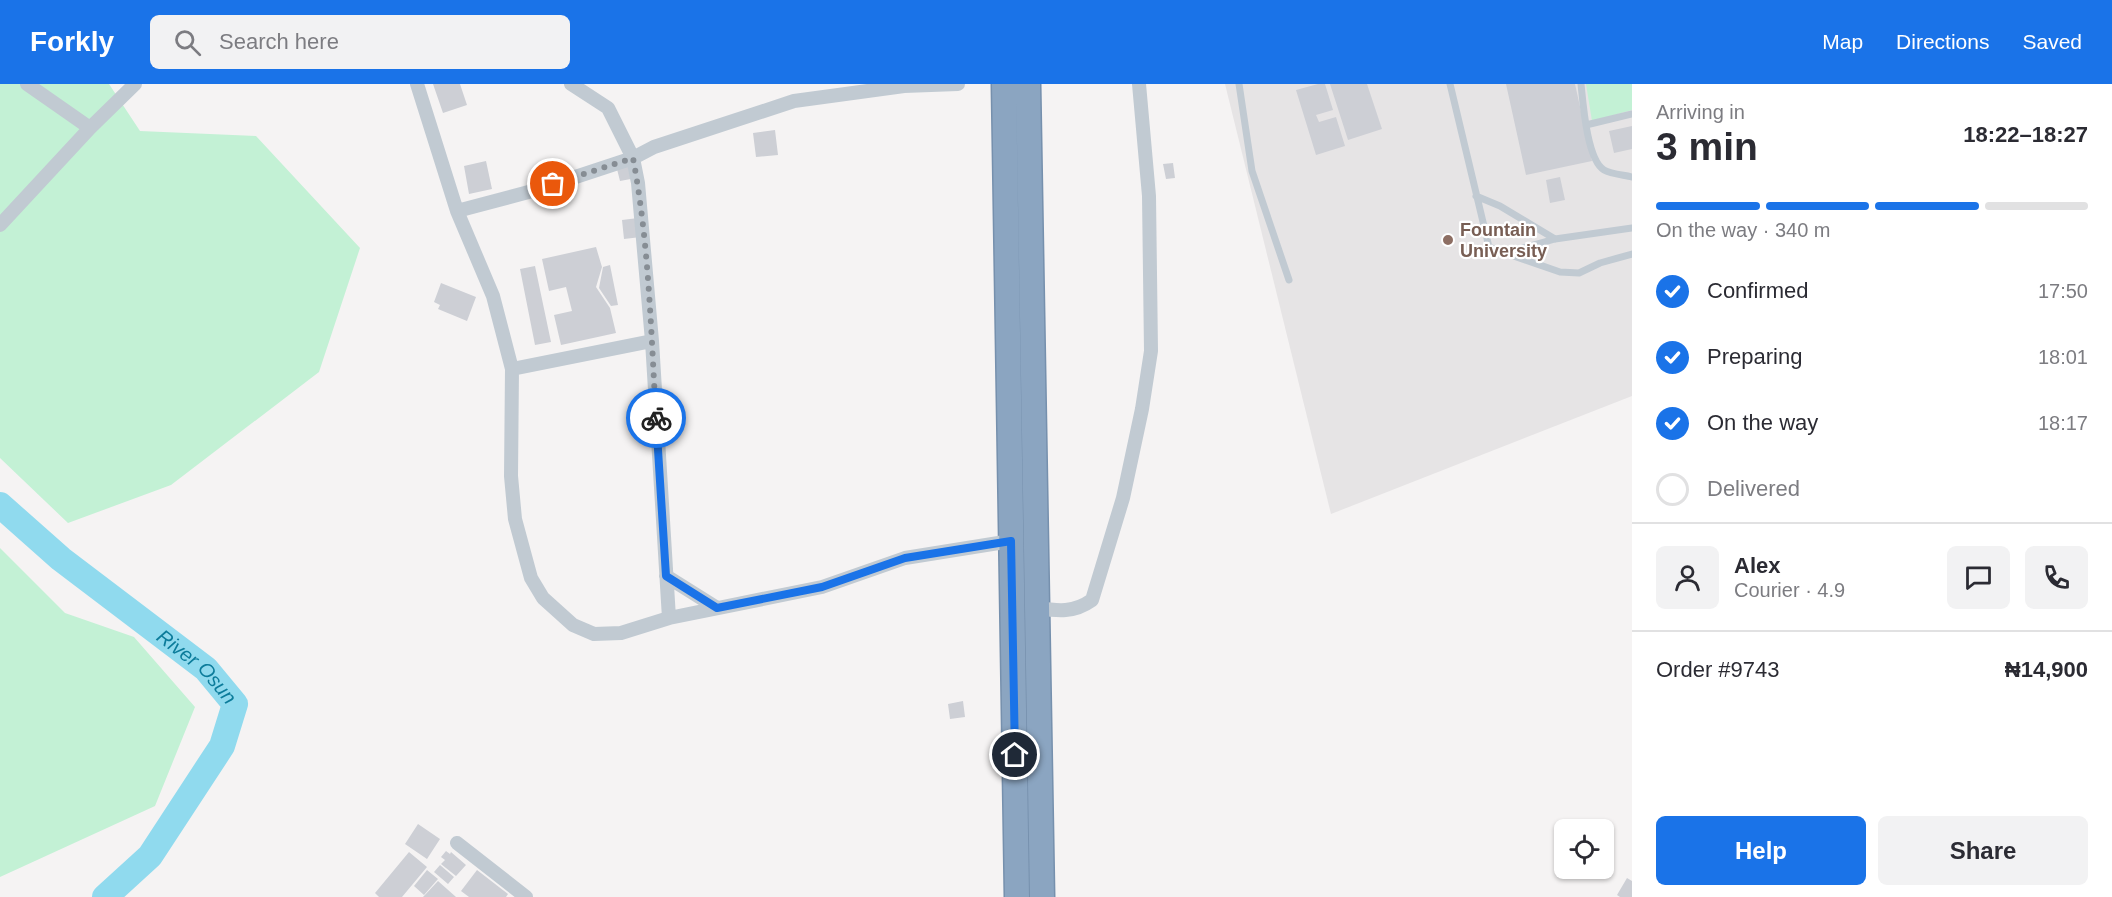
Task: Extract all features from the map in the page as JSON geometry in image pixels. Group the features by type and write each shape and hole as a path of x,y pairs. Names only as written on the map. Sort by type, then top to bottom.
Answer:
{"highway":[{"path":"1004,84 1017,897"},
{"path":"1028,84 1042,897"}],"street":[{"path":"27,84 90,128"},
{"path":"417,84 457,211 493,296 512,369 511,476 515,519 531,578 543,598 573,625 594,634 621,633 669,618 822,587 905,558 1011,541"},
{"path":"570,84 608,108 633,158 638,183 652,341 669,618"},
{"path":"457,211 536,190 633,158 654,147 794,101 894,87 958,84"},
{"path":"1037,608 1062,611 1080,609 1092,600 1123,498 1142,409 1151,351 1149,196 1139,84"},
{"path":"0,225 132,85"},
{"path":"512,369 652,341"},
{"path":"666,576 717,608"},
{"path":"457,843 525,897"}],"lane":[{"path":"1239,84 1252,171 1289,280"},
{"path":"1450,84 1489,247 1560,272 1579,273 1600,263 1632,254"},
{"path":"1581,84 1586,125 1596,161 1604,170 1632,177"},
{"path":"1586,125 1632,114"},
{"path":"1476,196 1500,206 1556,239"},
{"path":"1504,253 1556,239 1632,228"}],"shaded area":[{"name":"Fountain University","path":"1225,84 1632,84 1632,396 1331,514"}],"green space":[{"path":"0,84 109,84 140,131 256,136 360,248 319,372 171,485 68,523 0,458"},
{"path":"1586,84 1632,84 1632,110 1592,121"},
{"path":"0,548 65,613 134,637 195,707 155,806 0,877"}],"building":[{"path":"433,84 460,84 467,105 443,113"},
{"path":"1325,84 1333,110 1316,115 1319,122 1336,117 1345,146 1316,155 1296,90"},
{"path":"1330,84 1367,84 1382,129 1348,140"},
{"path":"1506,84 1575,84 1592,161 1526,175"},
{"path":"1632,126 1632,149 1614,153 1609,131"},
{"path":"775,130 778,155 756,157 753,133"},
{"path":"486,161 492,189 469,194 464,166"},
{"path":"1173,163 1175,178 1166,179 1163,164"},
{"path":"633,165 636,178 620,181 617,169"},
{"path":"1560,177 1565,200 1550,203 1546,180"},
{"path":"638,218 641,237 624,239 622,220"},
{"path":"596,247 602,267 596,287 610,308 616,333 561,345 554,315 572,311 566,287 549,291 542,259"},
{"path":"610,265 618,305 611,306 599,288 603,267"},
{"path":"535,266 551,342 535,345 520,269"},
{"path":"441,283 476,297 467,321 438,309 440,305 434,302"},
{"path":"963,701 965,717 950,719 948,704"},
{"path":"418,824 440,839 427,859 405,844"},
{"path":"446,851 450,854 451,852 466,865 456,876 441,864 445,860 441,857"},
{"path":"409,852 427,867 402,897 379,897 375,893"},
{"path":"440,865 454,877 448,884 434,872"},
{"path":"427,870 438,879 424,895 414,886"},
{"path":"477,870 508,894 506,897 469,897 461,891"},
{"path":"1627,878 1632,881 1632,897 1620,897 1617,895"},
{"path":"438,881 456,897 423,897"}],"waterway":[{"name":"River Osun","path":"0,505 61,559 206,669 235,704 222,746 150,856 105,897"}],"way so far":[{"path":"553,184 633,158 638,183 652,341 656,418"}],"place":[{"name":"Fountain University","path":"1448,240"}],"route":[{"path":"656,418 666,576 717,608 822,587 905,558 1011,541 1015,755"}]}
